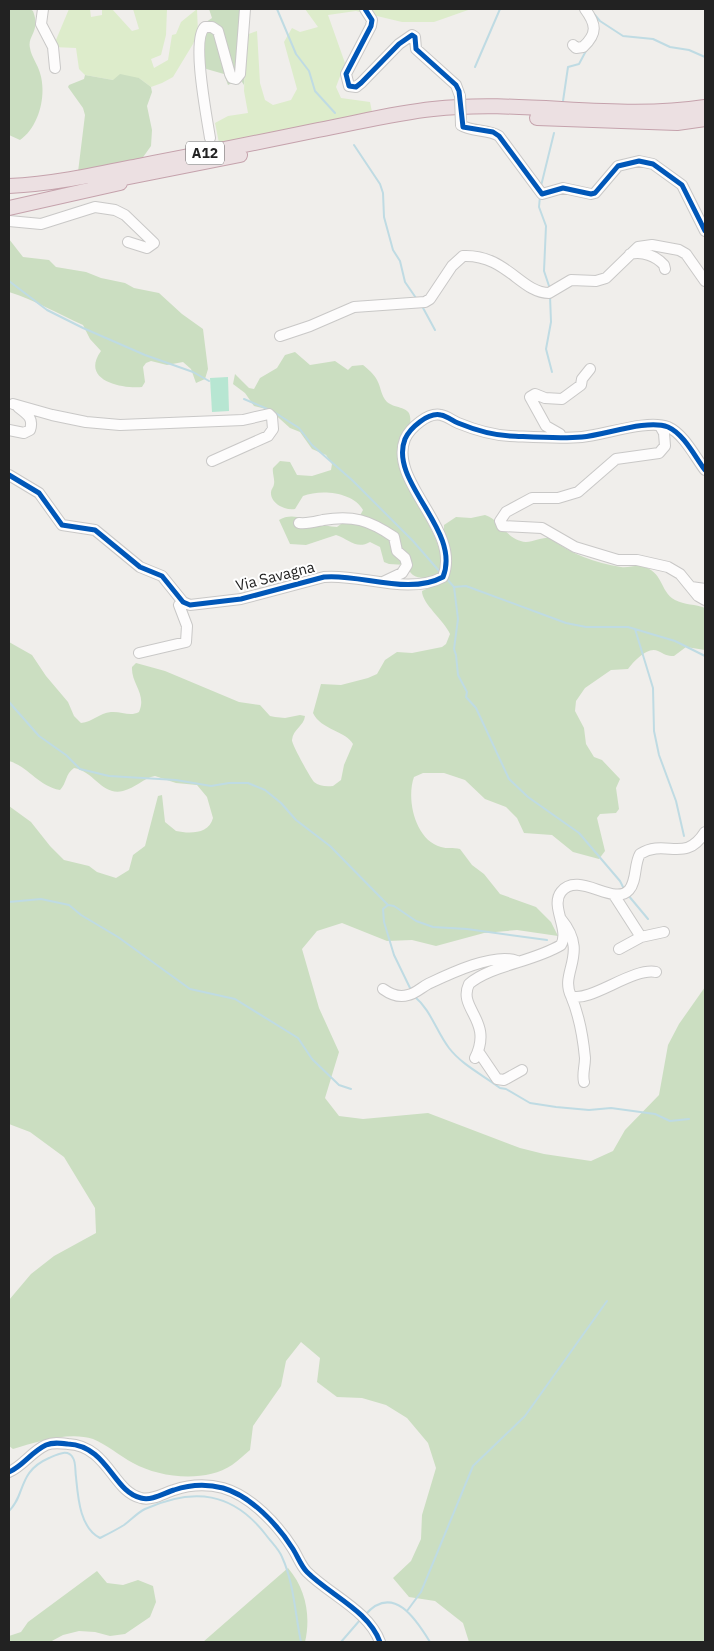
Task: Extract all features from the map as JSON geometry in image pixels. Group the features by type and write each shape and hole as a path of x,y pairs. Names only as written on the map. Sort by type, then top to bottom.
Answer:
{"highway":[{"name":"A12","path":"9,186 35,185 97,175 433,109 476,106 618,112 680,111 705,107"},
{"name":"A12","path":"9,194 46,191 146,175 385,126 436,118 480,116 677,123 705,119"},
{"path":"9,208 109,187 146,175"},
{"path":"9,181 50,182"}],"street":[{"path":"43,9 41,24 53,47 55,68"},
{"path":"210,138 199,63 200,35 205,27 212,27 218,31 230,74 232,78 236,79 240,74 245,9"},
{"path":"365,9 372,20 371,26 346,74 345,78 349,86 356,87 361,83 399,44 412,34 416,37 416,49 456,84 460,96 461,125 499,136 542,194 563,188 591,194 595,193 618,166 639,161 653,164 682,185 705,231"},
{"path":"573,45 576,48 583,47 594,29 593,20 585,9"},
{"path":"9,221 41,224 95,206 115,210 125,215 154,243 147,248 128,242"},
{"path":"280,336 354,307 425,302 430,299 452,266 463,256 492,260 536,291 549,293 572,280 596,281 606,278 638,246 652,244 679,250 686,254 705,281"},
{"path":"630,254 642,252 655,258 664,265 665,269"},
{"path":"562,437 560,433 546,426 530,397 535,394 545,398 562,400 581,385 582,379 590,369"},
{"path":"9,430 24,433 30,430 32,423 26,413 11,402"},
{"path":"11,402 52,415 86,422 120,425 243,420 268,414 272,417 273,429 268,436 212,461"},
{"name":"Via Savagna","path":"183,602 190,605 241,599 332,576 380,584 425,582 439,579 445,572 445,555 437,527 405,469 403,453 406,439 417,425 429,416 442,415 475,430 492,434 582,437 652,425 660,426"},
{"path":"660,426 668,427 677,433 705,470"},
{"path":"660,426 664,433 665,446 659,453 616,459 578,492 558,498 532,498 506,512 500,521 502,526 511,528 542,528 575,547 618,560 638,560 668,566 680,574 698,596 705,600"},
{"path":"9,476 38,493 62,525 95,530 140,567 162,576 183,602 179,607 186,626 186,642 138,653"},
{"path":"299,523 336,519 361,520 374,523 394,537 397,551 405,558 407,565 396,577 380,584"},
{"path":"691,587 705,589"},
{"path":"522,1070 504,1080 497,1079 476,1054 481,1032 466,998 466,990 473,980 486,973 520,963 561,945 563,938 559,898 566,888 577,885 621,895 631,888 640,854 657,848 686,849 694,846 705,832"},
{"path":"614,894 641,937"},
{"path":"560,919 568,927 574,944 568,987 577,1011 584,1050 584,1082"},
{"path":"619,948 641,937 664,932"},
{"path":"383,989 390,995 408,996 447,975 486,961 512,960 520,963"},
{"path":"571,996 582,996 626,980 641,972 656,972"},
{"path":"9,1472 46,1445 58,1443 79,1444 89,1448 127,1489 139,1498 146,1499 190,1486 223,1488 244,1497 270,1520 293,1548 304,1570 334,1596 358,1612 372,1626 380,1642"}],"green space":[{"path":"9,9 30,9 33,11 35,29 30,40 30,48 42,82 42,100 37,119 27,134 20,140 9,135"},
{"path":"69,9 90,9 91,17 102,15 102,9 112,9 132,31 139,29 133,9 167,9 166,35 161,55 151,59 154,68 168,60 172,35 176,34 181,22 197,9 198,33 173,77 162,83 151,87 139,78 113,80 85,75 79,69 76,48 53,47"},
{"path":"209,9 250,9 246,35 244,85 240,79 228,85 224,74 196,66 195,39 205,23 212,18"},
{"path":"305,9 471,9 434,22 402,22 356,11 328,15 345,63 336,87 341,98 370,102 372,112 219,143 215,123 228,116 248,113 244,91 246,35 257,31 260,83 265,100 273,105 291,100 297,89 284,42 292,28 300,32 318,27"},
{"path":"120,74 139,78 151,87 152,92 147,106 152,130 151,146 141,160 78,172 85,115 83,108 68,87 84,79 85,75 113,80"},
{"path":"9,239 23,257 49,260 56,267 86,272 101,278 125,283 134,288 159,293 182,314 203,329 208,369 205,379 196,383 191,369 183,362 167,365 151,361 143,367 145,382 142,387 114,384 99,376 96,369 96,361 101,351 90,339 83,325 9,292"},
{"path":"295,352 310,365 335,361 348,370 352,366 363,365 376,378 383,397 387,402 409,413 410,423 401,437 397,456 401,473 433,532 439,547 442,560 440,571 435,576 419,578 412,574 406,565 384,562 380,547 370,542 361,545 336,535 306,545 290,544 279,520 293,516 337,527 341,524 356,523 363,510 352,499 336,494 319,493 303,496 295,509 287,509 279,505 271,496 274,486 273,468 280,461 290,462 297,475 312,476 331,470 332,464 326,455 312,449 300,432 290,428 270,410 254,406 245,393 233,384 235,374 249,388 254,389 260,378 277,368 285,355"},
{"path":"228,377 229,411 212,412 210,378"},
{"path":"485,515 519,541 529,542 550,538 566,549 602,563 621,567 641,566 654,572 666,592 675,600 705,608 705,650 686,647 674,656 654,650 646,652 637,658 628,669 611,670 585,688 576,701 575,711 584,728 586,744 594,757 602,760 620,779 616,788 619,809 616,813 600,814 597,818 605,851 599,859 573,852 552,835 524,833 517,818 506,807 485,799 465,780 444,773 423,773 414,777 411,796 412,807 419,828 425,836 432,843 441,847 460,849 472,865 484,874 500,894 536,907 551,922 558,936 517,930 484,933 436,946 412,940 387,941 342,923 317,931 302,949 319,1008 339,1052 325,1098 339,1116 363,1119 428,1113 520,1148 544,1154 591,1161 613,1151 625,1130 659,1095 668,1045 679,1024 705,987 705,1642 469,1642 463,1623 435,1601 409,1597 393,1578 411,1561 421,1539 422,1515 436,1468 428,1443 407,1418 386,1405 362,1398 337,1397 317,1382 320,1358 301,1342 286,1361 281,1386 253,1426 250,1450 232,1465 221,1471 196,1476 169,1475 156,1472 133,1463 98,1441 84,1437 53,1438 13,1449 9,1446 9,1300 31,1274 54,1256 96,1233 95,1208 64,1157 30,1132 9,1124 9,806 31,822 64,860 89,866 97,872 116,878 129,870 133,855 145,846 158,796 162,795 165,822 176,831 198,832 208,827 213,818 207,797 197,785 176,783 155,776 127,790 116,792 104,787 81,770 74,768 69,773 60,790 46,785 9,761 9,642 32,655 46,676 68,702 74,716 81,723 107,713 132,714 139,712 141,706 140,694 132,673 132,667 136,663 165,671 239,702 260,705 270,716 285,718 305,716 293,736 293,743 314,782 323,786 333,786 341,780 344,765 353,744 345,736 327,727 313,713 321,684 341,685 368,678 377,674 385,660 397,652 412,653 442,647 446,644 450,634 429,607 422,591 444,581 444,525 456,517 471,518"},
{"path":"288,1568 299,1585 306,1603 307,1632 305,1642 203,1642"},
{"path":"97,1571 107,1583 123,1585 138,1580 153,1586 156,1602 150,1617 125,1634 110,1636 95,1632 79,1631 63,1635 50,1642 9,1642 9,1636 21,1632 28,1622"}],"waterway":[{"path":"277,9 296,54 309,71 315,91 335,113"},
{"path":"475,67 500,9"},
{"path":"594,14 600,21 623,36 653,39 670,47 689,50 705,57"},
{"path":"563,101 568,67 579,64 587,49"},
{"path":"541,186 554,133"},
{"path":"354,145 380,184 383,193 384,217 393,250 400,261 405,282 416,298"},
{"path":"540,196 539,207 546,226 544,271 550,289"},
{"path":"9,281 47,310 83,328 145,355 193,372 209,381"},
{"path":"550,296 551,322 546,349 552,372"},
{"path":"422,306 435,330"},
{"path":"244,399 270,410"},
{"path":"274,412 299,428 312,445 352,480 413,541 440,572"},
{"path":"446,578 454,587 458,619 454,649 458,675 467,692 466,697 476,708 509,779 528,797 579,833 620,881 624,889"},
{"path":"454,587 466,586 566,623 586,627 628,627 675,641 705,656"},
{"path":"635,629 653,688 654,731 659,755 676,801 684,836"},
{"path":"9,702 39,736 66,755 80,769 109,776 176,780 211,786 229,783 248,783 265,790 281,803 296,820 330,846 388,905 394,906 416,921 433,927 467,929 547,940"},
{"path":"628,895 648,919"},
{"path":"9,902 41,899 69,905 81,915 118,937 190,989 235,999 298,1038 312,1059 339,1085 351,1089"},
{"path":"388,905 383,909 384,922 394,955 411,990"},
{"path":"414,996 425,1008 444,1041 460,1060 500,1088 506,1089 530,1103 589,1110 611,1108 655,1114 670,1121 689,1119"},
{"path":"407,1611 421,1592 473,1466 525,1416 607,1301"},
{"path":"9,1511 32,1470 49,1458 65,1453 71,1455 75,1462 79,1503 84,1520 93,1533 100,1538 124,1525 145,1509 163,1502 196,1496 226,1502 240,1510 253,1521 281,1554 292,1588 301,1642"},
{"path":"365,1615 375,1606 385,1602 394,1603 411,1615 430,1642"},
{"path":"341,1642 360,1620"}],"cycle path":[{"path":"365,9 372,20 371,26 346,74 349,86 356,87 361,83 399,44 412,35 415,37 416,49 456,85 459,91 463,127 493,132 499,136 542,194 563,188 591,194 595,193 618,166 639,161 653,164 682,185 705,231"},
{"path":"9,475 39,493 62,525 95,530 140,567 162,576 183,602 190,605 241,599 324,577 352,578 399,584 429,582 443,577 446,559 443,542 406,472 403,455 407,435 425,418 431,416 443,416 464,426 490,433 537,437 582,437 638,426 659,425 674,430 689,446 705,470"},
{"path":"9,1472 46,1445 62,1443 81,1447 92,1452 123,1487 131,1494 141,1498 154,1498 180,1488 192,1486 211,1486 233,1492 253,1504 272,1521 287,1540 307,1572 358,1612 375,1631 380,1642"}]}
